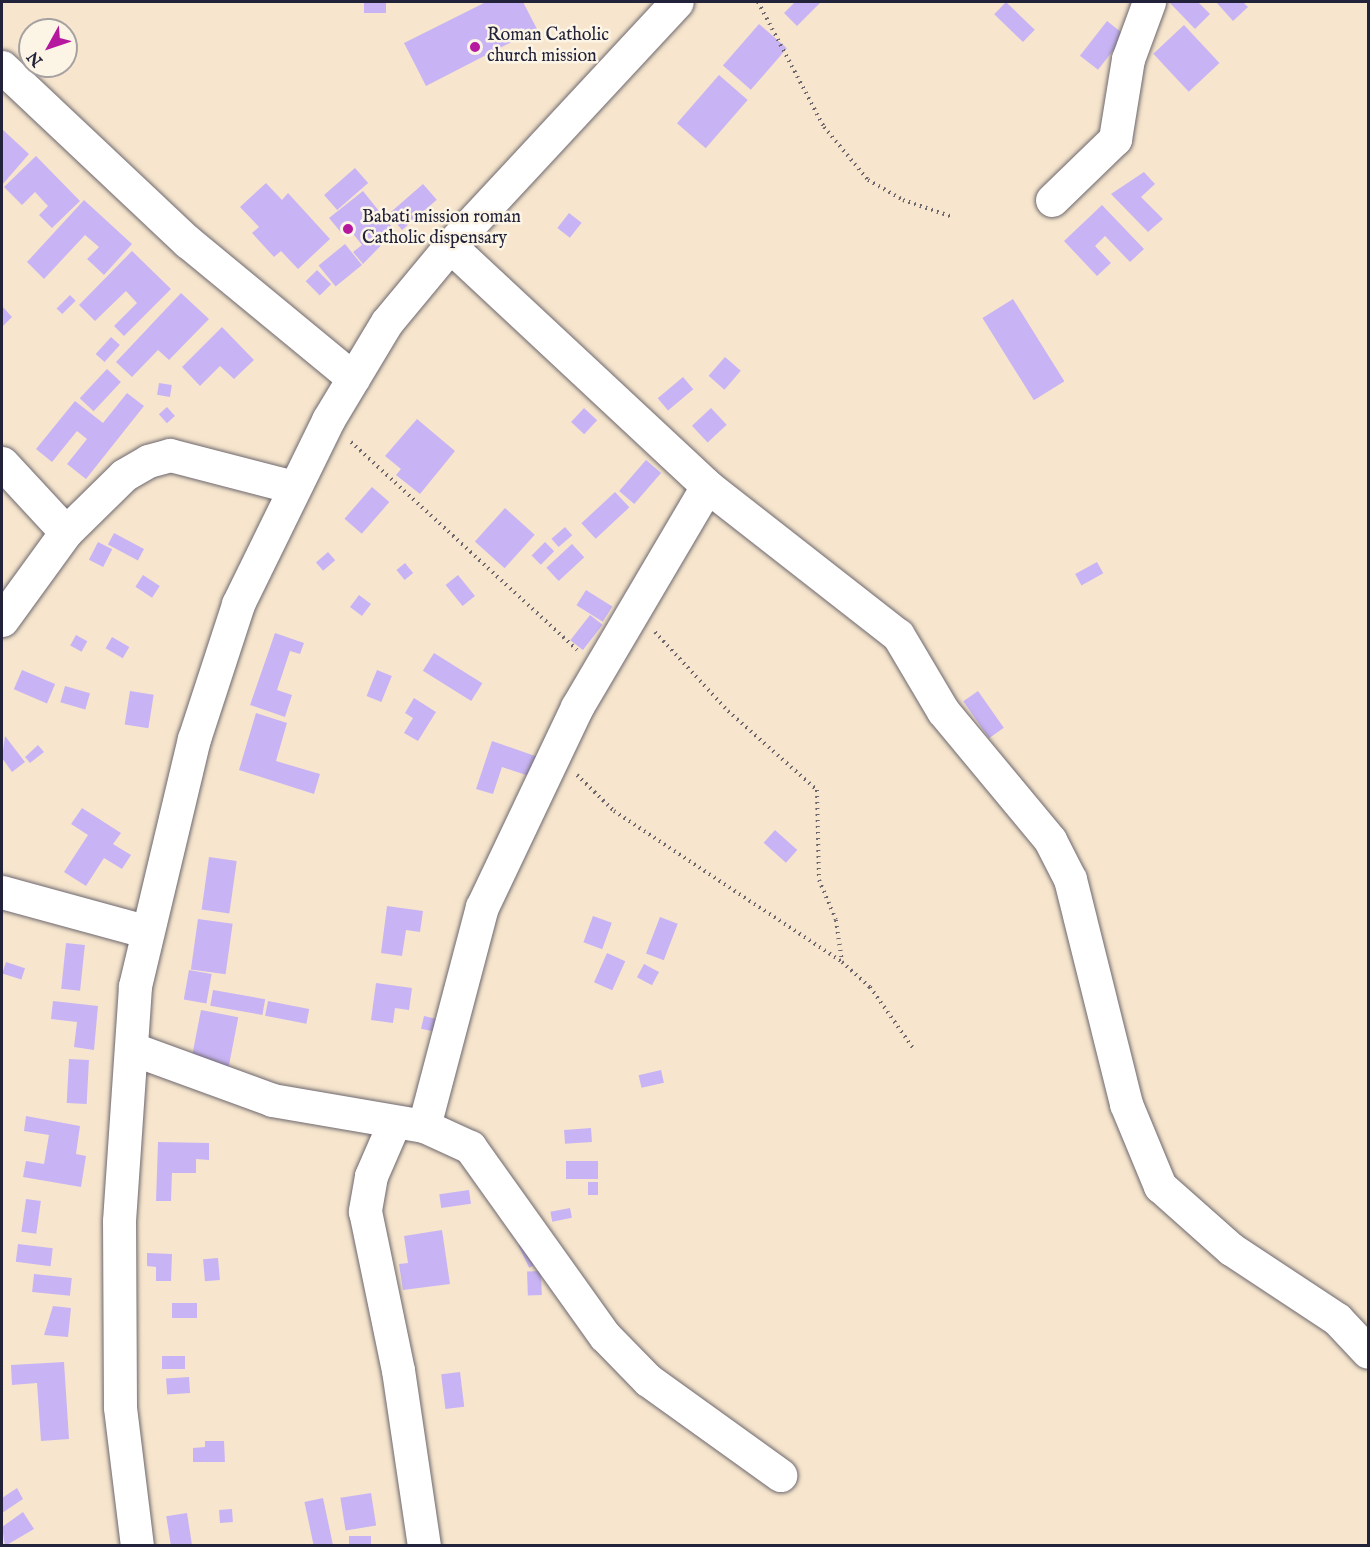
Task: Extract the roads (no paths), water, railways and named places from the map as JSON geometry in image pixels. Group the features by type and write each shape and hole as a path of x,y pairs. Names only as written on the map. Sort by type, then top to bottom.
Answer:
{"street":[{"path":"136,1545 120,1395 119,1221 133,1049 135,986 145,931 194,739 238,604 328,420 387,322 450,246 677,2"},
{"path":"1052,200 1115,139 1128,59 1149,2"},
{"path":"2,68 188,242 353,378"},
{"path":"450,246 707,486 898,635 944,711 1050,840 1083,920 1126,1104 1160,1186 1232,1249 1338,1319 1368,1352"},
{"path":"2,620 66,532 124,475 170,455 294,487"},
{"path":"2,463 66,532"},
{"path":"424,1545 398,1370 367,1237 371,1176 409,1125 482,907 555,749 597,670 707,486"},
{"path":"2,892 145,931"},
{"path":"133,1049 272,1100 409,1125 470,1147 487,1166 605,1336 648,1380 780,1474"}],"place":[{"name":"Roman Catholic church mission","path":"475,47"},
{"name":"Babati mission roman Catholic dispensary","path":"348,229"}]}
